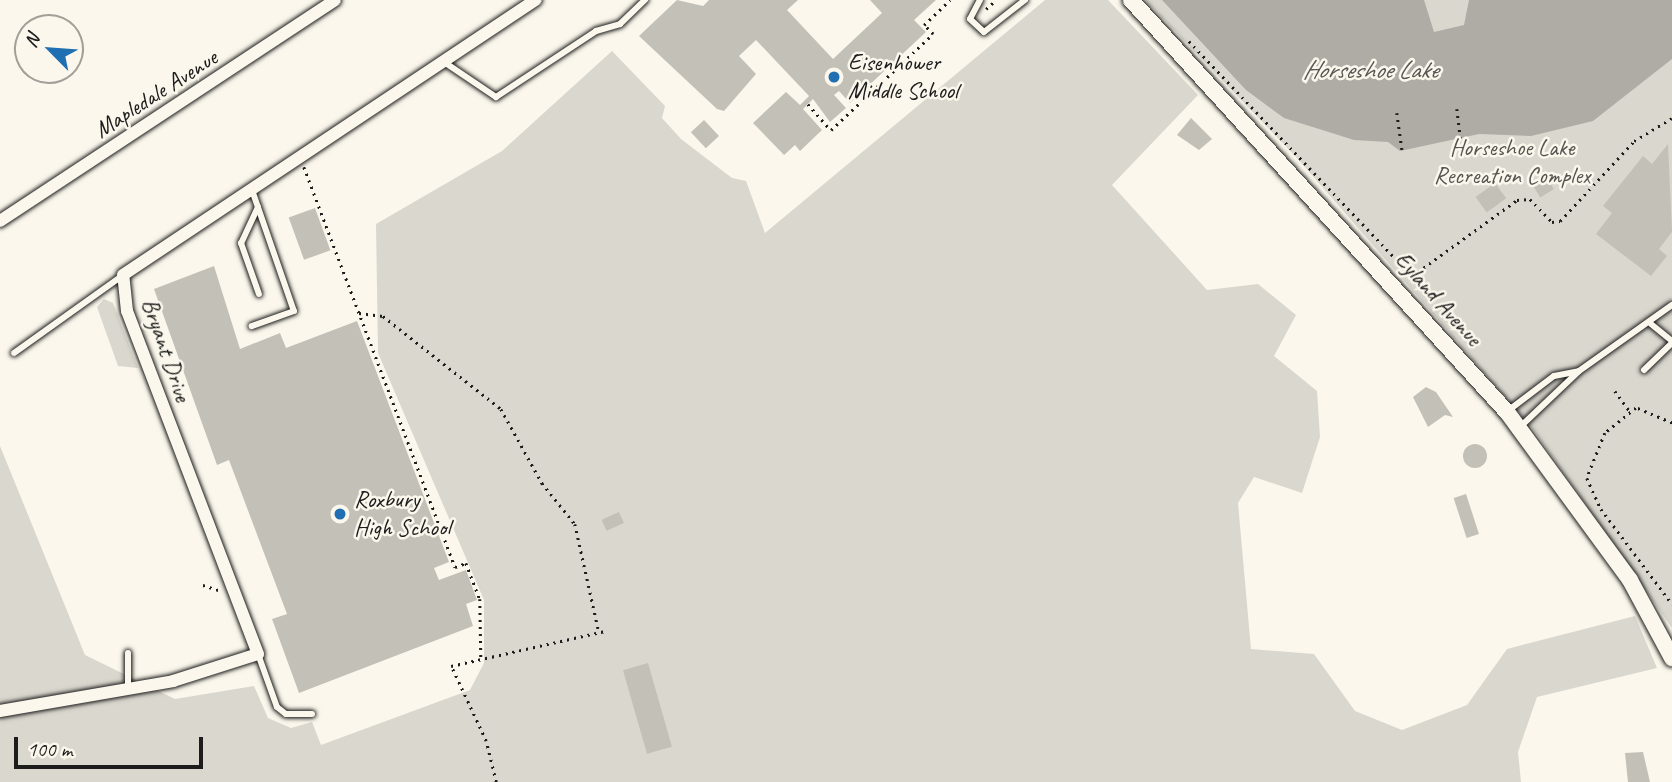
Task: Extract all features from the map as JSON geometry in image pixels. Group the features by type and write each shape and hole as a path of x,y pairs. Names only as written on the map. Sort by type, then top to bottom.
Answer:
{"street":[{"name":"Mapledale Avenue","path":"0,221 335,0"},
{"name":"Bryant Drive","path":"258,654 127,311 123,275 536,0"},
{"name":"Eyland Avenue","path":"1131,0 1520,427 1630,580 1672,658"},
{"path":"0,711 128,689 258,654"}],"lane":[{"path":"444,62 496,97 596,31 620,24 645,0"},
{"path":"980,0 970,19 984,32 1025,0"},
{"path":"252,190 294,311 252,327"},
{"path":"258,207 241,243 259,294"},
{"path":"15,353 46,326 123,275"},
{"path":"1520,427 1579,371 1651,324 1672,305"},
{"path":"1644,370 1672,342 1651,324"},
{"path":"1507,412 1554,376 1579,371"},
{"path":"128,653 128,689"},
{"path":"258,654 277,707 286,714 312,714"}],"path":[{"path":"808,104 831,130 933,34 924,25 950,0"},
{"path":"981,14 996,0"},
{"path":"1187,38 1412,276 1517,200 1530,199 1556,223 1633,141 1672,118"},
{"path":"1457,109 1461,140"},
{"path":"1397,113 1402,150"},
{"path":"304,167 455,567 466,564 480,599 481,658"},
{"path":"359,313 383,316 501,409 542,483 575,524 599,632"},
{"path":"1615,391 1630,412"},
{"path":"1672,423 1650,409 1630,412 1593,451 1587,478 1601,509 1672,604"},
{"path":"203,585 221,591"},
{"path":"496,782 482,729 451,666 605,631"}],"green space":[{"path":"1045,0 1108,0 1198,95 1112,185 1207,290 1258,284 1296,315 1274,356 1317,391 1320,437 1302,493 1254,477 1238,503 1251,649 1314,654 1355,711 1402,730 1467,705 1507,649 1635,616 1657,668 1537,697 1518,752 1521,782 0,782 0,446 85,655 175,699 254,686 268,718 291,728 312,722 321,745 470,690 484,663 484,600 378,353 376,224 502,151 612,51 665,106 662,118 681,139 732,178 746,181 765,233"},
{"name":"Horseshoe Lake Recreation Complex","path":"1145,0 1672,0 1672,628 1531,426 1296,157"},
{"path":"104,299 113,303 138,368 118,366 97,307"}],"water":[{"name":"Horseshoe Lake","path":"1162,0 1424,0 1434,32 1464,25 1469,0 1672,0 1672,59 1593,121 1531,136 1479,134 1400,151 1388,142 1354,140 1284,118 1246,90"}],"building":[{"name":"Eisenhower Middle School","path":"677,0 703,6 709,0 798,0 787,10 833,59 882,13 870,0 936,0 914,20 926,32 850,103 839,91 834,95 846,108 830,122 813,99 803,109 822,130 800,151 795,145 784,155 753,123 786,92 800,105 809,96 756,40 739,56 756,74 724,111 717,109 639,36"},
{"path":"1191,118 1212,139 1199,150 1177,135"},
{"path":"704,120 719,136 706,148 691,132"},
{"path":"1668,144 1672,232 1659,249 1667,256 1651,276 1596,234 1612,213 1603,206 1643,156 1652,164"},
{"path":"1547,178 1554,189 1540,198 1533,186"},
{"path":"1495,183 1506,198 1487,212 1476,197"},
{"path":"315,208 330,250 304,260 289,218"},
{"name":"Roxbury High School","path":"214,266 240,349 280,333 286,348 357,321 449,562 434,568 439,580 466,570 477,600 466,604 473,626 299,693 272,619 287,614 229,460 217,465 154,289"},
{"path":"1426,387 1436,392 1453,417 1445,415 1428,427 1413,397"},
{"path":"1475,444 1484,447 1487,456 1484,465 1475,468 1466,465 1463,456 1466,447"},
{"path":"1466,494 1479,534 1467,538 1454,498"},
{"path":"619,512 624,523 607,531 602,520"},
{"path":"648,663 672,747 647,754 623,670"},
{"path":"1643,752 1650,782 1628,782 1625,753"}],"place":[{"name":"Eisenhower Middle School","path":"834,77"},
{"name":"Roxbury High School","path":"340,514"}]}
